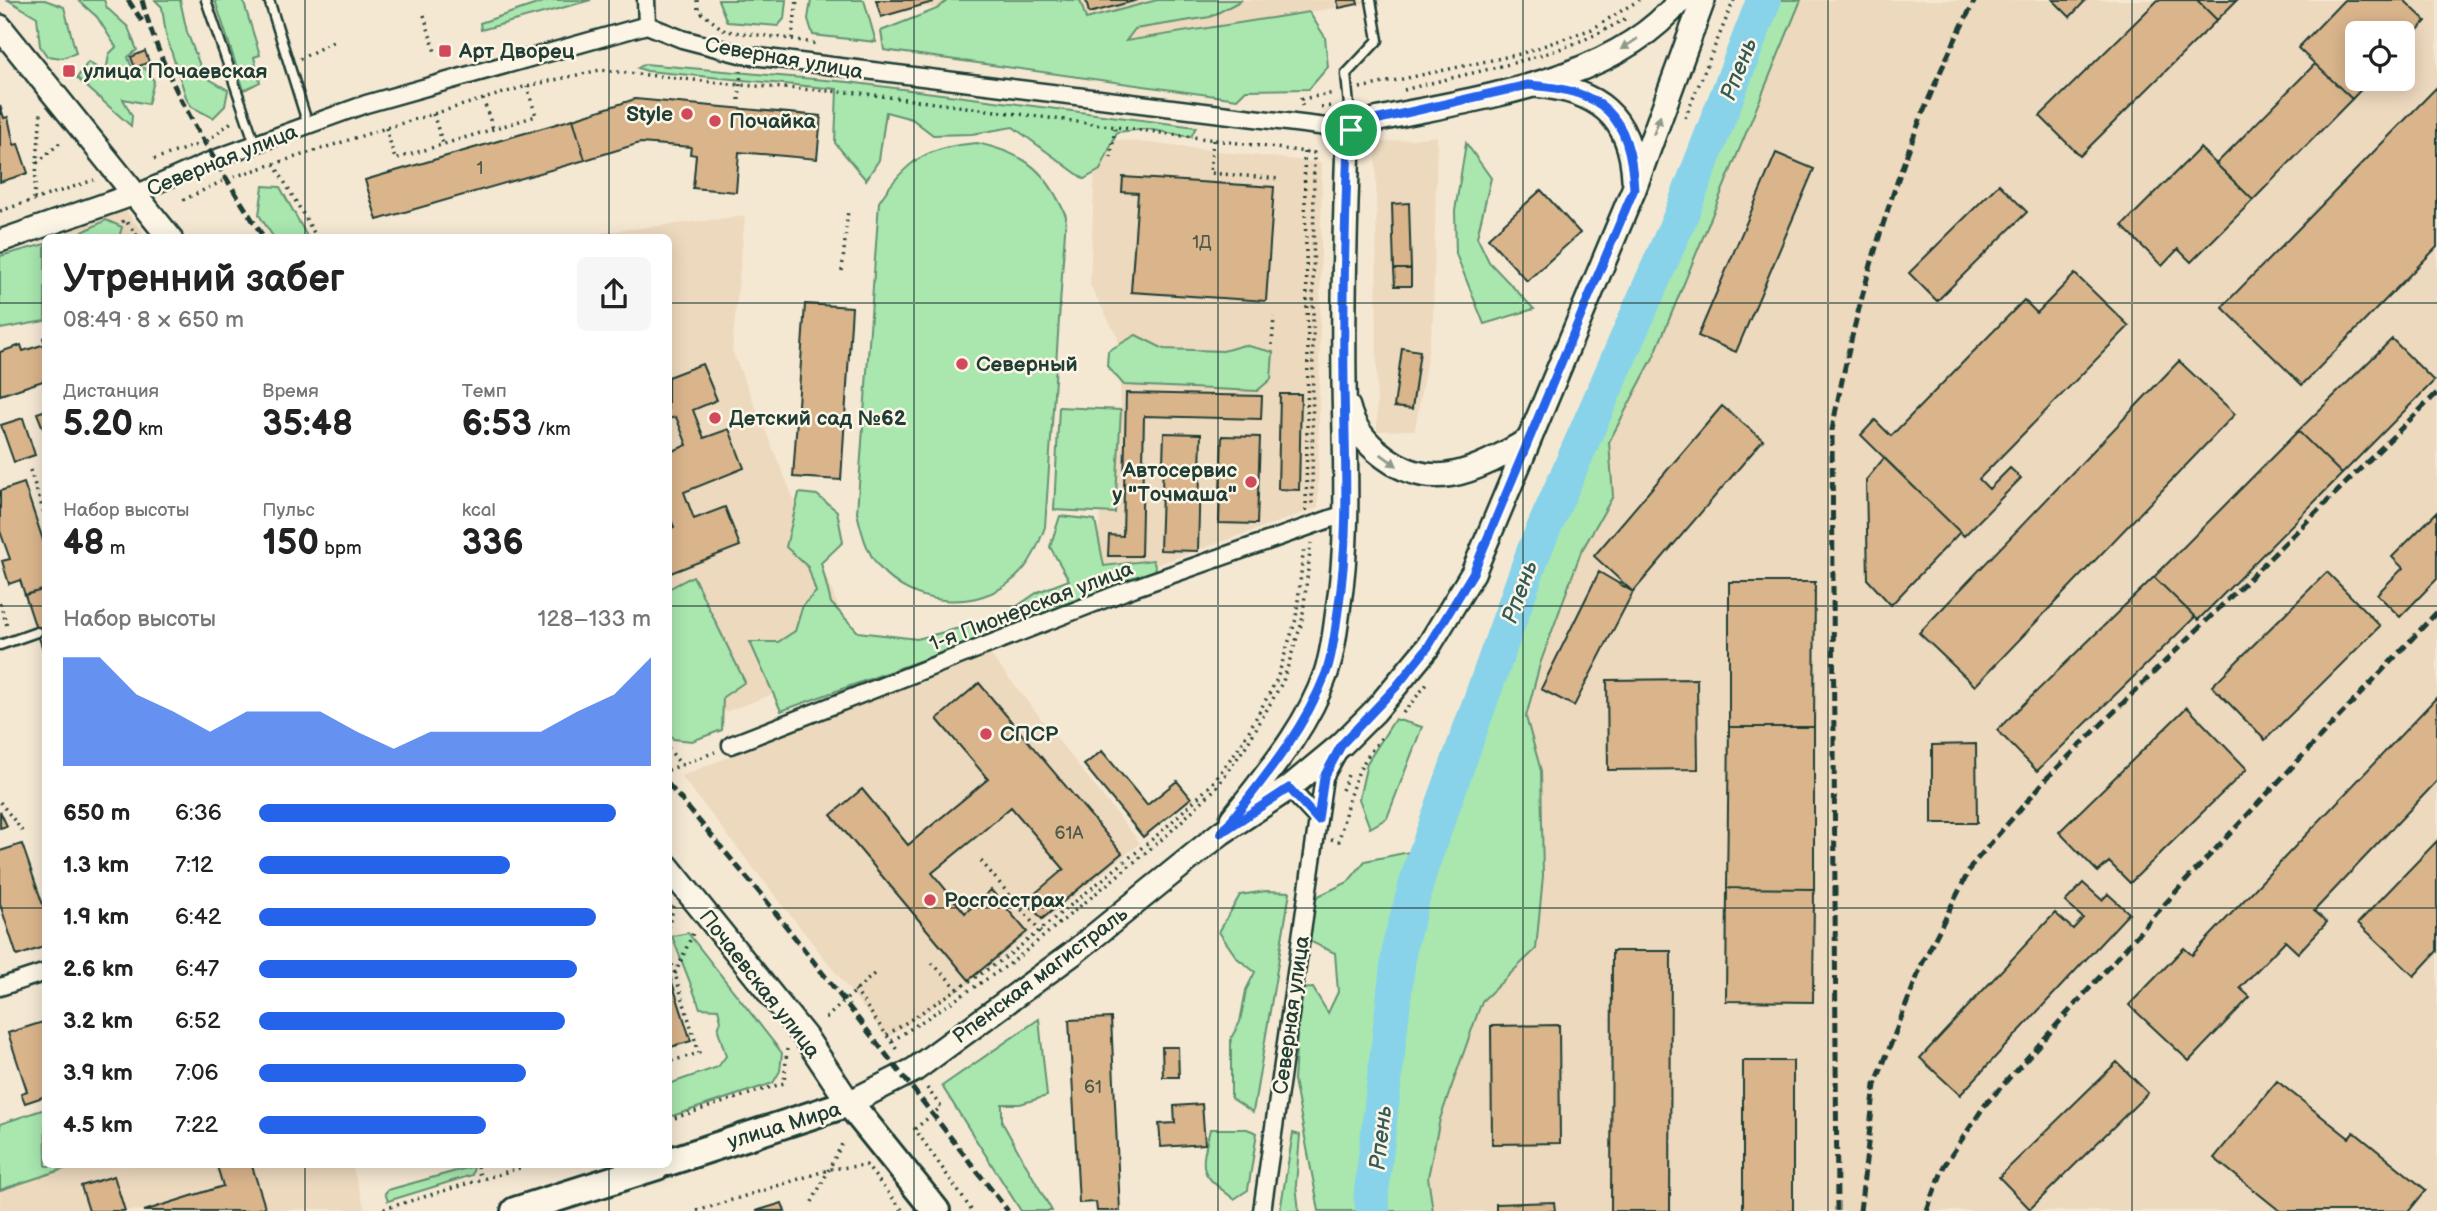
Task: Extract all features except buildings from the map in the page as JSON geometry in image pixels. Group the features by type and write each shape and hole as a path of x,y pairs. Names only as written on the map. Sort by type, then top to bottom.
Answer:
{"main road":[{"name":"Рпенская магистраль","path":"1221,833 1283,752 1308,712 1326,672 1344,570 1348,513 1342,276 1348,143 1351,130 1375,120 1528,85 1604,60 1663,22 1680,0"},
{"name":"Рпенская магистраль","path":"849,1103 914,1070 1072,954 1221,833 1289,788 1342,744 1396,687 1434,636 1473,573 1634,189 1703,0"},
{"path":"0,27 167,234"},
{"name":"Рпенская магистраль","path":"1528,85 1584,94 1606,109 1625,132 1632,153 1634,189"},
{"name":"Рпенская магистраль","path":"1344,383 1350,417 1364,440 1403,470 1427,477 1453,475 1487,464 1529,440"},
{"name":"Почаевская улица","path":"672,872 806,1038 849,1103"},
{"name":"улица Мира","path":"672,1161 849,1103 936,1211"},
{"path":"515,1211 651,1168"}],"street":[{"path":"646,0 647,25"},
{"name":"Северная улица","path":"0,241 135,194 255,144 366,104 647,25 682,39 744,55 1351,130"},
{"name":"1-я Пионерская улица","path":"731,745 1122,593 1348,513"},
{"name":"Северная улица","path":"1262,1211 1324,777 1342,744"},
{"path":"1289,788 1318,820"},
{"path":"0,987 42,973"}],"lane":[{"path":"206,0 255,144"},
{"path":"269,0 308,125"},
{"path":"1351,130 1346,74 1378,40 1371,0"},
{"path":"0,645 37,632"}],"path":[{"path":"697,0 698,10 725,31 792,39 797,0"},
{"path":"1356,89 1520,54 1592,29 1639,0"},
{"path":"424,15 435,52"},
{"path":"1394,93 1522,62 1596,36 1629,16"},
{"path":"288,65 334,41"},
{"path":"739,100 741,70"},
{"path":"183,200 227,179 386,128 527,86 600,71 740,85 859,93 1314,153 1309,526 1302,622 1283,681 1248,743 1216,788 1167,835 1011,963 892,1041"},
{"path":"386,128 395,159 536,116 527,86"},
{"path":"1302,108 1301,99 1343,92"},
{"path":"483,99 493,129"},
{"path":"33,200 41,110"},
{"path":"154,159 205,142 244,113"},
{"path":"433,114 443,144"},
{"path":"1111,158 1115,127"},
{"path":"36,164 63,140"},
{"path":"1213,140 1210,173 1280,179"},
{"path":"887,1035 1008,956 1161,832 1212,784 1244,740 1277,679 1296,620 1309,526 1304,152"},
{"path":"274,164 315,234"},
{"path":"0,211 94,180"},
{"path":"842,271 848,209"},
{"path":"112,225 125,220 136,234"},
{"path":"1272,345 1274,317"},
{"path":"30,470 42,504"},
{"path":"0,603 12,641"},
{"path":"672,768 731,745"},
{"path":"672,753 681,765"},
{"path":"0,802 24,833"},
{"path":"981,861 1043,935"},
{"path":"672,913 674,906"},
{"path":"675,974 694,931"},
{"path":"932,963 963,995"},
{"path":"672,964 699,1053 672,1061"},
{"path":"826,1018 874,974"},
{"path":"855,990 897,1050"},
{"path":"672,1119 784,1083 787,1062"},
{"path":"927,1088 941,1107 915,1129 972,1211"},
{"path":"812,1202 843,1142"},
{"path":"697,1211 831,1169 866,1165 903,1211"},
{"path":"478,1168 481,1180"},
{"path":"377,1211 520,1168"}],"shaded area":[{"path":"876,0 1384,0 1124,42 920,6 881,17"},
{"path":"1797,0 2437,0 2437,1211 1389,1211 1594,466"},
{"path":"1437,136 1433,322 1415,430 1377,431 1376,143"},
{"path":"1096,137 1322,163 1318,508 1096,586 1100,513 1115,513 1121,410 1118,338 1090,285"},
{"path":"125,210 145,234 57,234"},
{"name":"Детский сад №62","path":"745,216 732,350 861,661 675,731 672,727 672,234 598,234"},
{"path":"989,653 1140,843 967,985 887,1038 681,776"},
{"path":"42,1110 42,1168 353,1168 365,1209 0,1211 0,1124"}],"green space":[{"path":"8,0 45,0 64,7 76,53 62,58 47,56 40,46 37,17"},
{"path":"78,0 104,0 107,8 128,27 137,50 128,57 133,71 145,68 154,81 148,104 123,99 132,116 131,126 77,78 88,62 106,73 109,54 116,47 97,17"},
{"path":"155,0 180,0 187,32 204,76 228,90 225,106 213,118 192,107 187,100 166,35 162,7"},
{"path":"215,0 243,0 260,55 254,57 260,82 244,90"},
{"path":"549,0 591,0 481,30 480,23"},
{"path":"718,0 786,0 784,19 778,26 727,22"},
{"path":"811,0 864,0 876,42 813,35 808,19"},
{"path":"948,0 1080,0 1086,19 1157,0 1242,0 1210,17 1135,29 1126,41 1309,12 1325,37 1328,67 1309,89 1246,90 1237,99 884,50 881,31 937,9"},
{"path":"1774,0 1801,0 1654,356 1609,442 1613,496 1581,552 1540,664 1526,717 1541,771 1543,876 1536,949 1482,1001 1440,1119 1428,1177 1433,1211 1319,1211 1294,1080 1300,989 1313,988 1328,1013 1338,992 1335,953 1309,941 1316,897 1348,882 1365,861 1439,846 1461,766 1501,672 1548,539 1666,269"},
{"path":"645,64 848,82 1196,127 1191,137 1147,129 1117,132 1100,170 1084,179 1013,127 972,134 933,135 912,119 886,112 879,160 866,180 835,143 837,89 638,68"},
{"name":"Северный","path":"977,143 1009,153 1032,166 1051,187 1066,216 1045,527 1030,561 1021,573 1000,589 964,600 945,600 909,590 879,567 868,548 857,513 879,202 899,176 919,158 944,148"},
{"path":"1466,143 1491,178 1477,237 1489,262 1534,309 1484,324 1456,254 1455,211"},
{"path":"263,186 280,187 306,234 271,234 259,215"},
{"path":"106,220 122,227 120,234 79,234"},
{"path":"42,245 42,322 0,329 0,256"},
{"path":"1136,335 1164,349 1223,351 1244,345 1273,352 1271,379 1257,391 1124,385 1107,366 1108,351"},
{"path":"1059,407 1121,410 1115,513 1054,510"},
{"path":"799,493 817,495 837,511 843,542 821,563 831,603 858,632 917,639 979,623 983,638 781,711 750,642 778,642 795,631 803,605 816,592 808,567 786,547"},
{"path":"1060,516 1095,520 1104,566 1153,560 1158,576 1009,629 1004,615 1038,592 1069,580 1050,547"},
{"path":"693,576 745,682 723,697 722,730 692,741 672,737 672,587"},
{"path":"1395,719 1422,727 1387,818 1370,828 1359,799 1367,763"},
{"path":"1266,891 1290,892 1253,1112 1231,1098 1231,1038 1240,1022 1246,990 1255,972 1237,958 1219,932 1240,895"},
{"path":"688,933 782,1053 780,1071 773,1083 672,1116 672,1083 718,1067 726,1056 718,1030 721,1020 718,1009 700,1008 672,936"},
{"path":"1039,1019 1047,1096 1020,1104 1002,1104 1002,1122 1052,1211 1021,1211 942,1086"},
{"path":"42,1110 42,1168 67,1168 0,1190 0,1124"},
{"path":"1210,1129 1247,1129 1257,1133 1248,1190 1234,1199 1214,1183 1205,1170 1204,1154"},
{"path":"1293,1133 1300,1135 1296,1185 1299,1211 1280,1211"},
{"path":"474,1168 472,1175 388,1201 385,1193"}],"waterway":[{"name":"Рпень","path":"1373,1211 1371,1196 1400,944 1421,867 1534,551 1679,220 1764,0"}],"railway":[{"path":"128,0 144,24"},
{"path":"142,0 152,32 178,93 211,153 262,234"},
{"path":"1837,1211 1832,430 1856,319 1888,210 1927,103 1975,0"},
{"path":"1860,1211 1875,1085 1922,964 1972,865 2048,777 2437,393"},
{"path":"1927,1211 1944,1166 1985,1105 2181,886 2437,612"},
{"path":"672,789 764,898 1008,1211"}],"place":[{"name":"Арт Дворец","path":"445,51"},
{"name":"улица Почаевская","path":"69,71"},
{"name":"Style","path":"687,114"},
{"name":"Почайка","path":"715,121"},
{"name":"Северный","path":"962,364"},
{"name":"Детский сад №62","path":"715,418"},
{"name":"Автосервис у \"Точмаша\"","path":"1251,482"},
{"name":"СПСР","path":"986,734"},
{"name":"Росгосстрах","path":"930,900"}],"route":[{"path":"1528,85 1555,87 1584,94 1606,109 1625,132 1632,153 1634,189 1473,573 1428,647 1375,711 1342,744 1324,777 1318,820 1289,788 1221,833 1283,752 1308,712 1326,672 1334,642 1344,570 1348,513 1342,276 1348,143 1351,130 1375,120 1528,85"}]}
